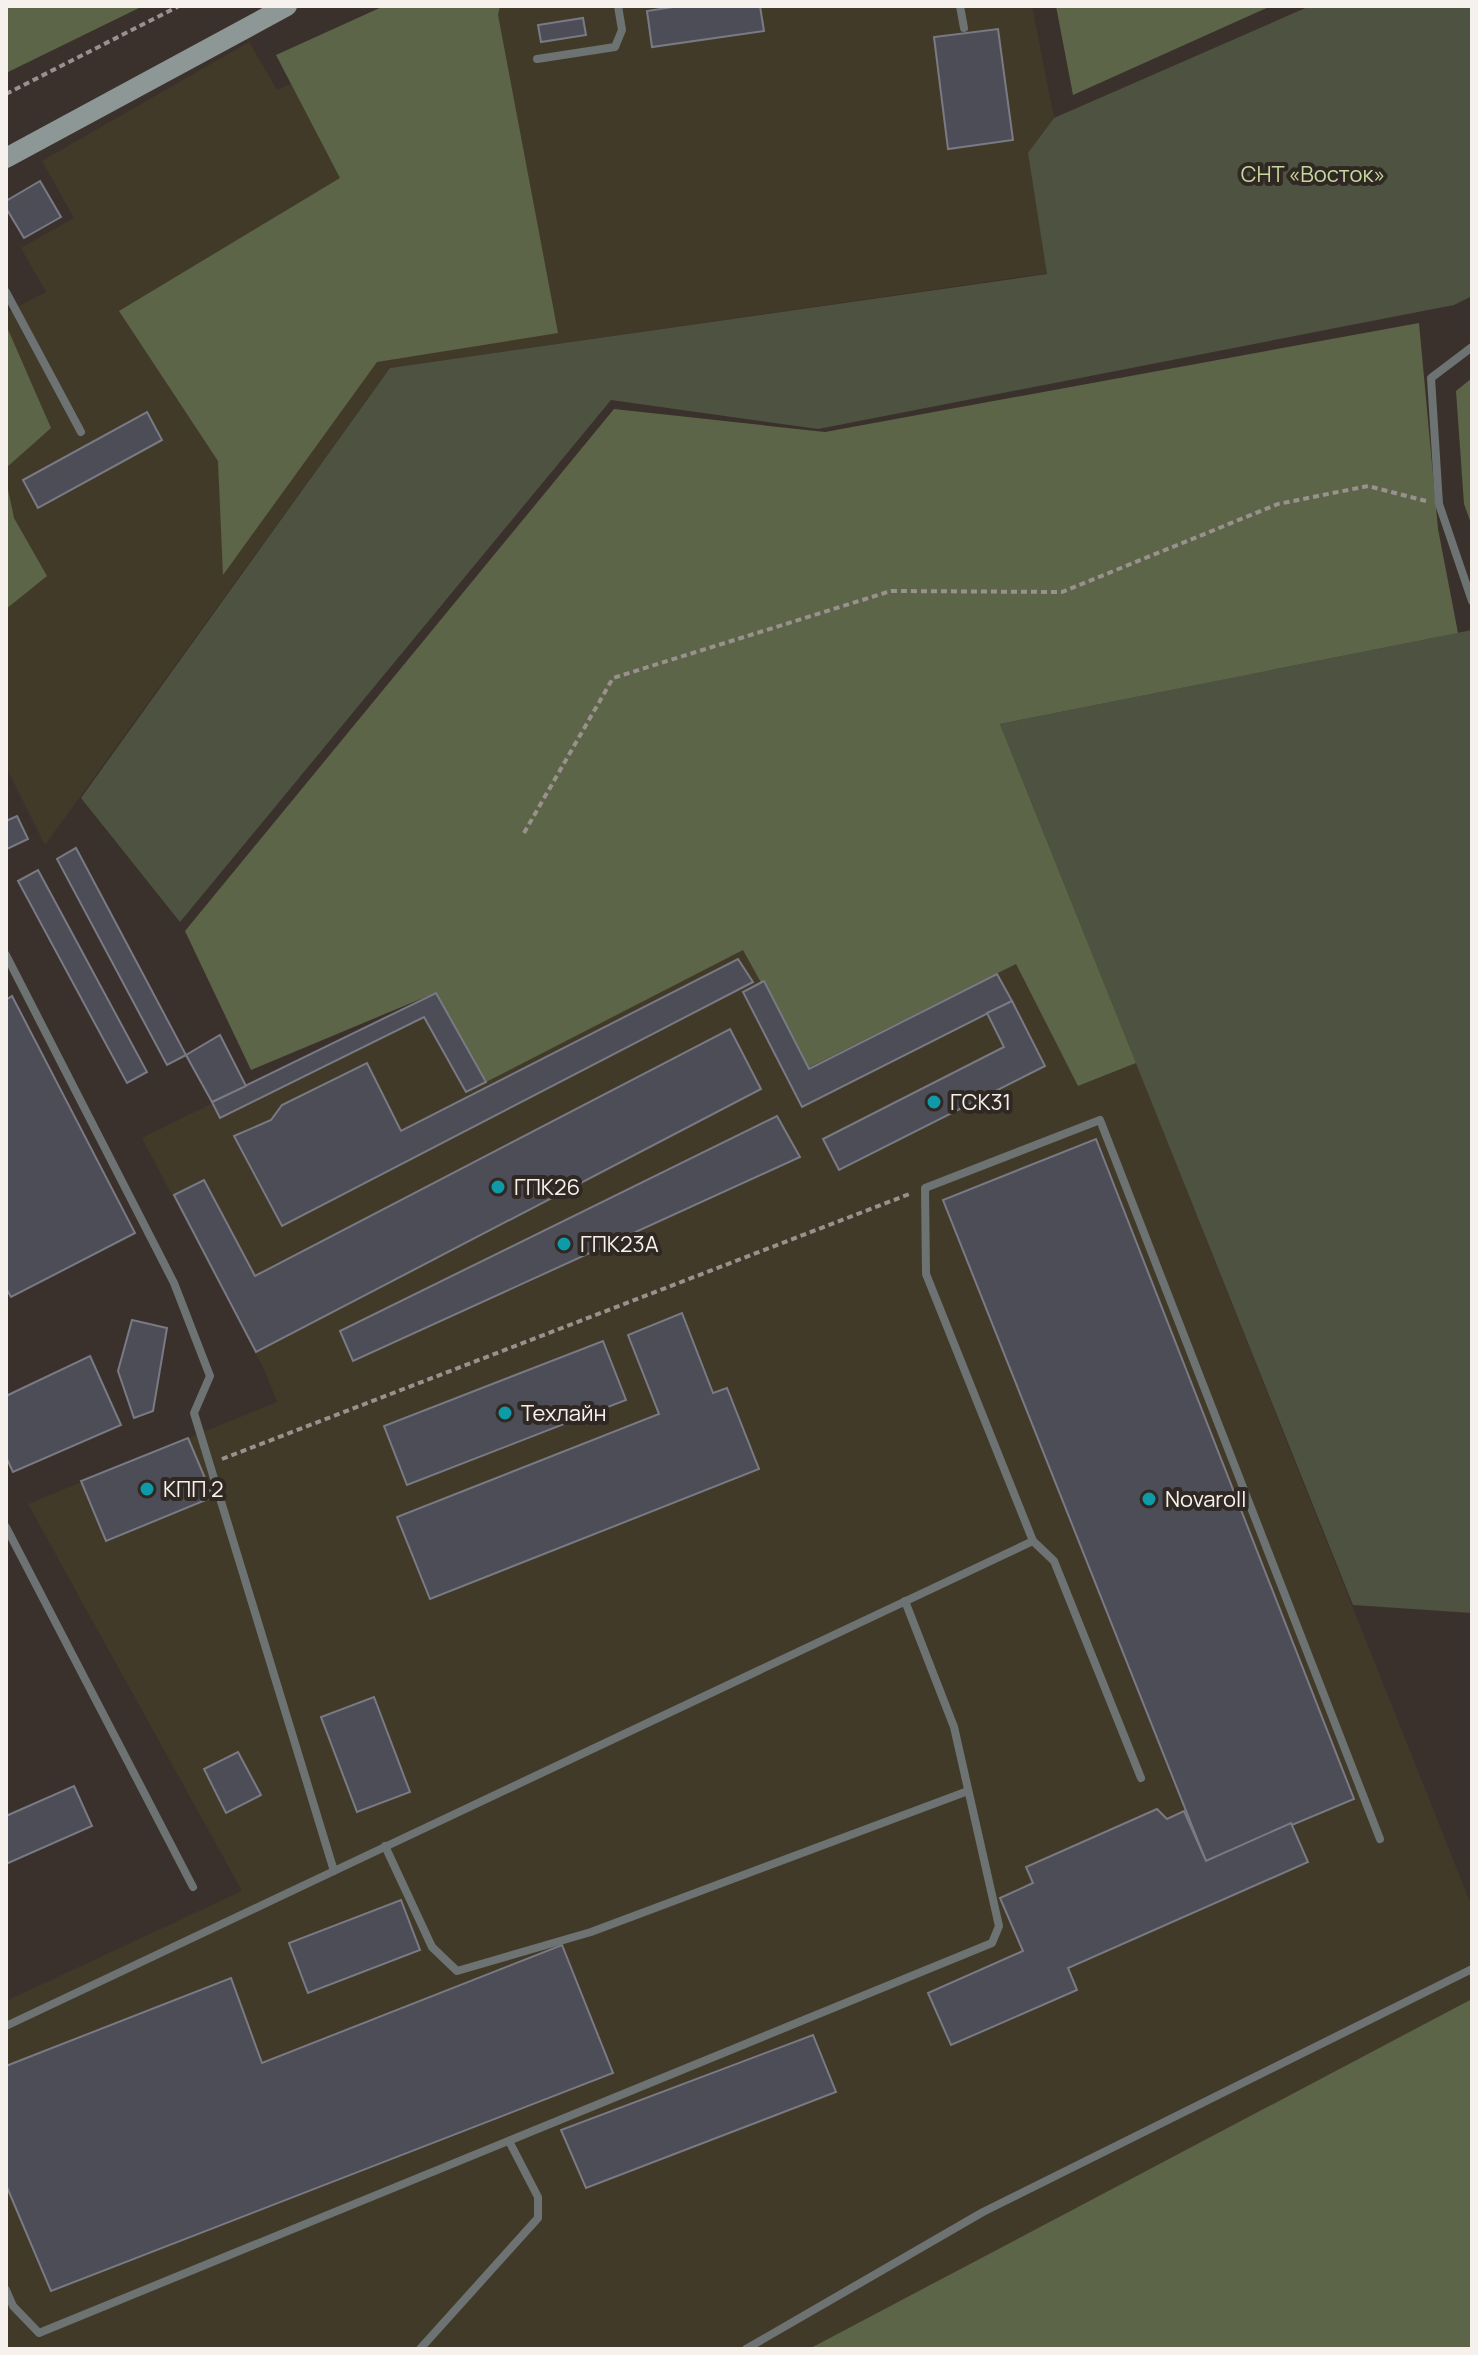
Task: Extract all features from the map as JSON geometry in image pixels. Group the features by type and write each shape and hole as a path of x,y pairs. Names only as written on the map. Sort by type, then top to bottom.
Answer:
{"street":[{"path":"6,158 287,6"}],"lane":[{"path":"537,59 615,47 622,30 618,6"},
{"path":"960,6 964,28"},
{"path":"6,292 81,432"},
{"path":"1472,347 1431,378 1439,504 1472,601"},
{"path":"6,955 174,1283 210,1376 194,1413 334,1871"},
{"path":"1141,1778 1054,1561 1033,1541 926,1274 925,1188 1100,1120 1380,1839"},
{"path":"6,1527 193,1887"},
{"path":"6,2026 1033,1541"},
{"path":"6,2290 13,2306 39,2333 992,1943 999,1926 954,1727 905,1601"},
{"path":"385,1846 432,1947 457,1971 591,1932 968,1791"},
{"path":"746,2349 983,2212 1472,1969"},
{"path":"420,2349 538,2218 538,2197 509,2141"}],"path":[{"path":"6,94 179,6"},
{"path":"524,833 613,678 891,591 1062,592 1278,504 1368,486 1439,504"},
{"path":"209,1464 925,1188"}],"shaded area":[{"path":"467,6 1032,6 1054,118 1028,154 1048,273 390,368 45,845 6,767 6,313 46,292 21,248 74,218 42,161 249,42 277,90"},
{"path":"748,947 809,1068 1016,964 1078,1086 1136,1063 1472,1907 1472,2349 6,2349 6,2001 242,1891 28,1504 277,1402 265,1371 142,1138 436,993 486,1081"}],"green space":[{"path":"6,6 143,6 6,73"},
{"path":"384,6 500,6 498,15 558,333 377,362 223,575 218,461 119,311 340,178 276,55"},
{"path":"1056,6 1271,6 1073,95"},
{"name":"СНТ «Восток»","path":"1310,6 1472,6 1472,296 1454,305 818,429 611,400 180,922 81,798 390,368 1047,274 1028,153 1054,118"},
{"path":"1419,323 1438,529 1458,633 1000,724 1136,1063 1078,1086 1016,964 808,1068 743,950 486,1082 435,993 251,1070 185,931 614,409 825,432"},
{"path":"6,325 51,428 6,468"},
{"path":"1472,378 1472,526 1464,504 1456,391"},
{"path":"6,480 14,518 47,576 6,609"},
{"path":"1472,630 1472,1613 1353,1605 1000,724"},
{"path":"1472,1999 1472,2349 809,2349"}],"building":[{"path":"679,6 760,6 764,31 652,47 647,11"},
{"path":"583,18 586,35 541,42 538,25"},
{"path":"998,29 1013,140 948,149 934,37"},
{"path":"40,181 61,217 24,238 6,208 6,201"},
{"path":"147,412 162,440 38,508 23,480"},
{"path":"17,816 28,839 7,849 6,821"},
{"path":"76,848 186,1055 167,1065 57,859"},
{"path":"38,870 147,1072 127,1083 18,881"},
{"path":"738,959 753,982 282,1226 234,1136 271,1120 282,1105 367,1063 401,1131"},
{"path":"997,974 1012,1001 802,1107 743,992 764,981 809,1069"},
{"path":"436,993 486,1082 466,1092 424,1017 220,1118 212,1102"},
{"path":"12,996 135,1233 11,1297 6,1288 6,1000"},
{"name":"ГСК31","path":"1012,1001 1045,1066 839,1170 823,1139 1004,1047 987,1013"},
{"name":"ГПК26","path":"730,1029 761,1089 256,1352 174,1195 204,1180 255,1276"},
{"path":"220,1035 246,1086 212,1102 186,1055"},
{"name":"ГПК23А","path":"777,1116 800,1157 353,1361 340,1331"},
{"name":"Novaroll","path":"1096,1139 1354,1799 1206,1861 943,1200"},
{"path":"682,1313 713,1393 727,1388 759,1469 430,1599 397,1517 659,1414 628,1335"},
{"path":"132,1320 167,1328 153,1411 134,1418 118,1371"},
{"name":"Техлайн","path":"603,1341 626,1400 407,1485 384,1426"},
{"path":"90,1356 121,1425 13,1472 6,1457 6,1396"},
{"name":"КПП 2","path":"188,1438 213,1497 106,1541 81,1481"},
{"path":"374,1697 410,1792 357,1812 321,1717"},
{"path":"238,1752 261,1795 226,1813 204,1769"},
{"path":"74,1786 92,1826 6,1864 6,1816"},
{"path":"1157,1809 1167,1819 1184,1811 1206,1861 1291,1823 1308,1862 1068,1968 1077,1990 951,2045 928,1993 1023,1951 1000,1898 1033,1883 1026,1867"},
{"path":"401,1900 420,1950 308,1993 289,1943"},
{"path":"562,1945 613,2073 51,2291 6,2185 6,2066 231,1978 262,2063"},
{"path":"813,2035 836,2092 586,2188 561,2130"}],"place":[{"name":"ГСК31","path":"934,1102"},
{"name":"ГПК26","path":"498,1187"},
{"name":"ГПК23А","path":"564,1244"},
{"name":"Техлайн","path":"505,1413"},
{"name":"КПП 2","path":"147,1489"},
{"name":"Novaroll","path":"1149,1499"}]}
